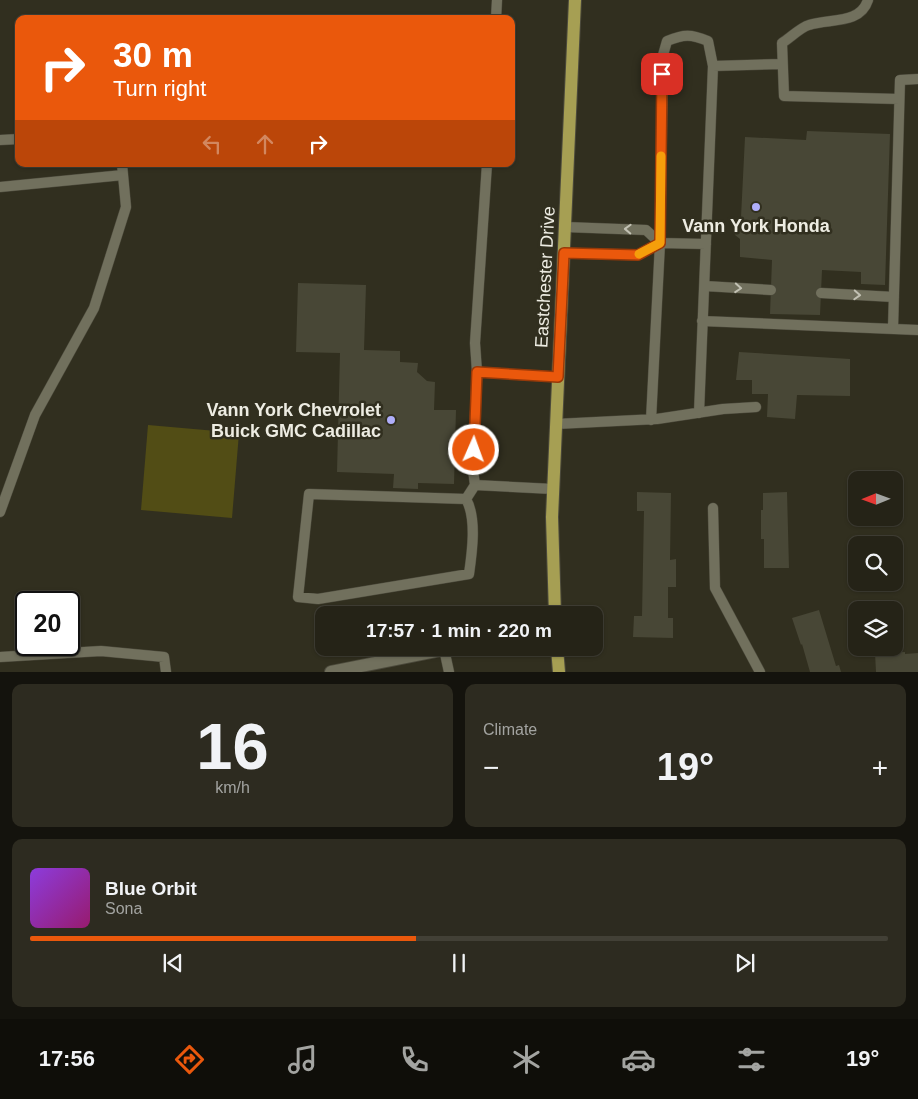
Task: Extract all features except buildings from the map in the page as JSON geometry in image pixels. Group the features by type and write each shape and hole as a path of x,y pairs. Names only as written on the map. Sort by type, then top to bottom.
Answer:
{"main road":[{"name":"Eastchester Drive","path":"555,606 552,517 575,0"},
{"path":"558,656 559,672"}],"street":[{"path":"331,672 408,656"}],"lane":[{"path":"496,15 498,0"},
{"path":"868,0 866,7 856,16 808,25 782,43 784,96 899,99"},
{"path":"651,420 660,243 663,55 667,41 680,36 696,36 708,41 713,66 699,413"},
{"path":"713,66 782,64"},
{"path":"893,329 900,80 918,79"},
{"path":"0,140 15,139"},
{"path":"0,512 35,415 94,308 126,207 122,167"},
{"path":"466,499 475,485 473,470 477,372 476,343 487,167"},
{"path":"0,187 123,175"},
{"path":"565,227 646,230 660,243"},
{"path":"564,253 638,255 660,243 706,244"},
{"path":"705,286 771,290"},
{"path":"821,293 894,297"},
{"path":"702,320 918,330"},
{"path":"477,372 558,377"},
{"path":"556,424 651,420 756,407"},
{"path":"475,485 553,489"},
{"path":"309,494 466,499 471,508 472,547 469,574 318,599 298,597 309,494"},
{"path":"713,508 715,588 760,672"},
{"path":"0,657 101,651 164,656 166,672"},
{"path":"448,656 449,672"}],"shaded area":[{"path":"148,425 239,433 232,518 141,510"}],"slow traffic":[{"path":"639,254 660,243 661,156"}],"place":[{"name":"Vann York Honda","path":"756,207"},
{"name":"Vann York Chevrolet Buick GMC Cadillac","path":"391,420"}],"route":[{"path":"474,450 477,372 558,377 564,253 638,255 660,243 662,74"}]}
